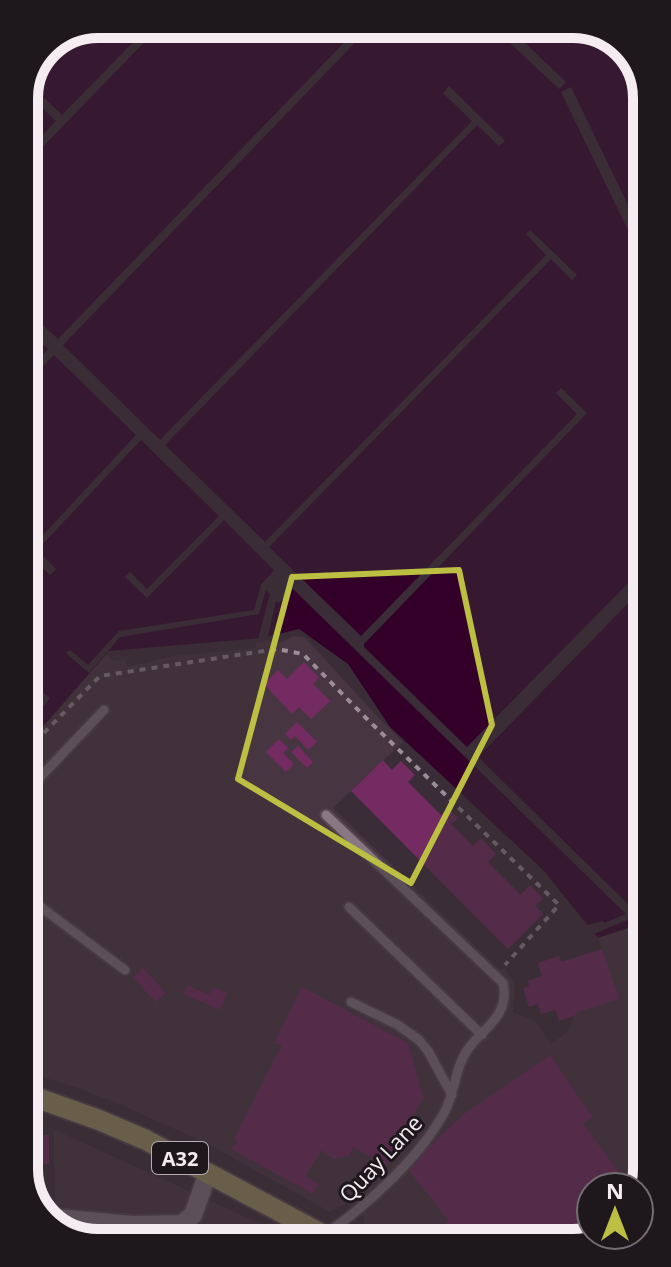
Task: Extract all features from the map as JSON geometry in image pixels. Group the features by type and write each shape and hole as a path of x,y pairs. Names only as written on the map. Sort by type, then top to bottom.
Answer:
{"main road":[{"name":"A32","path":"38,1098 146,1140 313,1229"}],"street":[{"path":"65,1219 133,1225 182,1224 193,1215 208,1173"}],"lane":[{"path":"38,779 104,710"},
{"path":"326,815 495,976"},
{"path":"38,905 125,970"},
{"path":"349,907 482,1035"},
{"name":"Quay Lane","path":"337,1229 393,1176 444,1113 466,1052 505,1005 503,983 495,976"},
{"path":"351,1002 398,1025 419,1040 452,1095"},
{"path":"283,1229 289,1216"}],"path":[{"path":"38,739 100,676 277,649 303,654 559,905 495,976"}],"highlighted area":[{"path":"459,570 492,725 411,883 238,779 292,577"}],"shaded area":[{"path":"98,38 577,38 593,41 616,55 628,75 633,98 633,926 598,938 543,870 390,727 348,664 299,629 262,638 109,651 38,732 38,94 43,75 55,55 75,43"},
{"path":"293,636 304,637 403,742 333,808 500,970 504,968 513,980 513,1012 534,1020 551,1044 569,1031 575,1013 618,999 598,938 633,927 633,1171 575,1171 575,1229 366,1229 364,1217 346,1204 330,1212 208,1144 117,1103 38,1076 38,732 106,653 114,661 125,660 127,667 174,656 255,648 258,639 268,637 267,640 280,643"},
{"path":"53,1129 272,1229 94,1229 75,1224 55,1211"}],"pier":[{"path":"137,38 148,38 38,152 38,140 56,121 38,104 38,92 62,115"},
{"path":"348,38 359,38 63,345 160,440 472,121 443,93 449,86 505,141 499,146 477,125 165,445 265,542 546,255 526,234 530,230 577,275 572,280 551,259 269,547 361,636 577,414 556,393 561,388 587,413 364,647 467,747 633,578 633,598 478,757 633,907 632,918 591,935 584,926 604,923 626,914 293,589 279,603 276,601 267,641 257,643 270,594 266,590 259,614 120,637 89,673 67,654 70,650 88,665 119,631 254,610 261,585 274,570 224,520 147,598 125,577 130,572 147,589 219,516 141,440 38,549 38,541 136,435 54,355 38,372 38,360 48,349 38,339 38,320 58,339"},
{"path":"505,38 520,38 566,82 559,89"},
{"path":"571,87 633,215 633,240 561,92"},
{"path":"38,551 56,569 50,575 38,564"},
{"path":"38,689 50,698 38,713 38,699"}],"building":[{"path":"304,662 319,678 313,684 330,701 311,719 299,707 292,714 264,684 278,670 287,679"},
{"path":"297,722 317,742 308,750 295,736 291,740 285,734"},
{"path":"279,739 288,748 283,753 294,764 286,772 266,752"},
{"path":"298,746 313,762 307,768 291,752"},
{"path":"383,760 392,770 401,761 415,775 408,782 441,815 448,808 458,818 451,824 473,846 481,838 496,854 488,862 521,895 530,885 543,898 535,906 543,914 508,949 351,791"},
{"path":"602,949 619,999 559,1021 555,1010 541,1014 538,1004 529,1007 523,988 529,986 528,981 542,976 538,963 559,956 561,962"},
{"path":"143,968 166,993 156,1002 133,978"},
{"path":"187,985 210,995 213,987 227,993 220,1010 183,994"},
{"path":"302,987 408,1043 423,1097 386,1166 353,1147 349,1156 334,1159 321,1150 305,1177 319,1184 313,1194 231,1149 238,1142 234,1139 282,1045 274,1043"},
{"path":"550,1055 592,1117 583,1124 618,1171 575,1171 575,1229 440,1229 449,1221 407,1168 464,1114"},
{"path":"38,1129 41,1129 41,1135 49,1135 49,1164 38,1164"}]}
